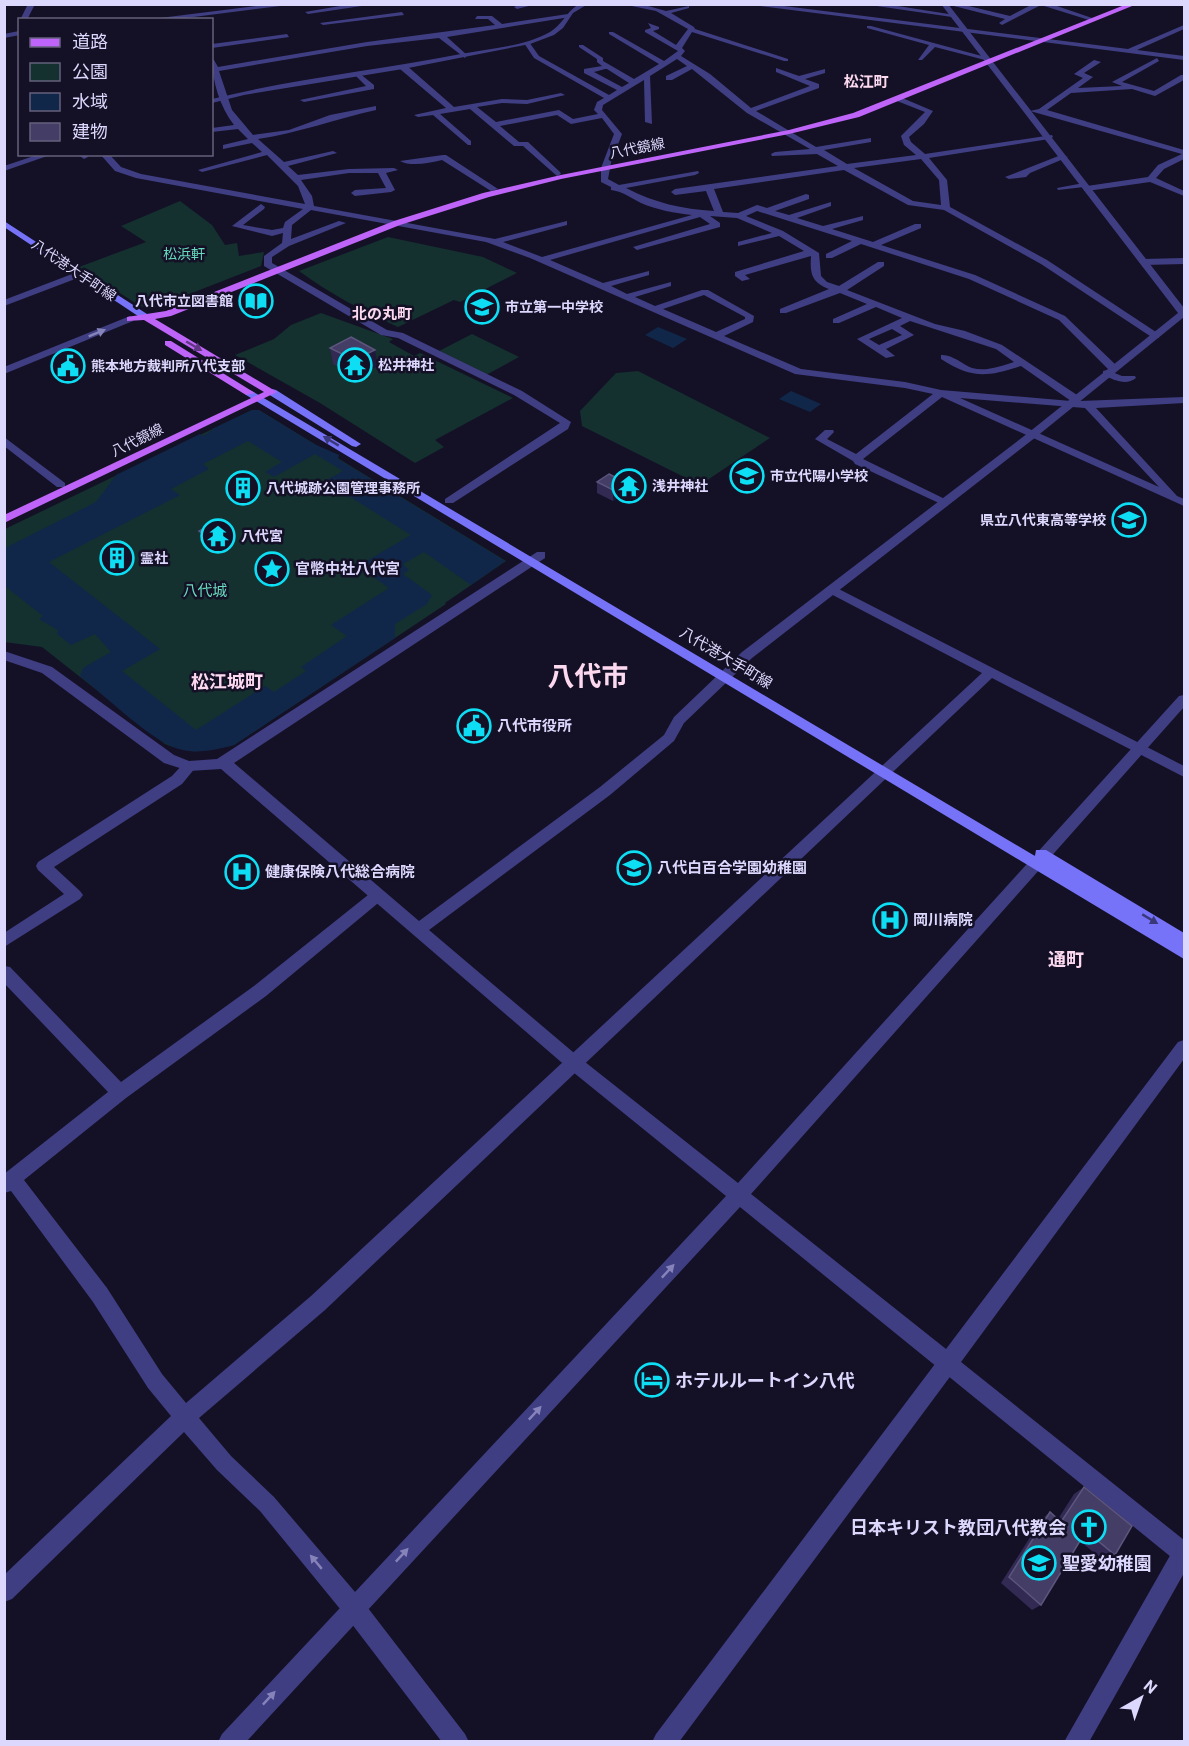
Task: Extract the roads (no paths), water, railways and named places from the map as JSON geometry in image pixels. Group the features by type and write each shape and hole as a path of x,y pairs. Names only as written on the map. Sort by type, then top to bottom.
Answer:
{"main road":[{"name":"八代鏡線","path":"1042,39 1124,4"},
{"name":"八代鏡線","path":"786,131 871,105 1134,4"},
{"name":"八代鏡線","path":"393,222 486,195 604,167 856,115 900,99 988,60"},
{"name":"八代鏡線","path":"130,320 168,314 274,268 393,222 494,189 557,174 604,167"},
{"name":"八代港大手町線","path":"4,223 76,275 130,320"},
{"name":"八代港大手町線","path":"4,230 144,316"},
{"path":"144,316 261,392"},
{"path":"130,320 261,392"},
{"name":"八代鏡線","path":"4,513 261,392"},
{"name":"八代鏡線","path":"4,520 261,392"},
{"name":"八代港大手町線","path":"261,392 449,501 536,558"},
{"name":"八代港大手町線","path":"261,392 729,672 886,770 1041,861 1185,939"},
{"name":"八代港大手町線","path":"1041,861 1185,953"}],"street":[{"path":"24,18 32,4"},
{"path":"186,4 192,17"},
{"path":"308,12 372,4"},
{"path":"328,30 408,21 395,4"},
{"path":"517,7 533,4"},
{"path":"213,101 528,43 552,34 561,27 568,16 585,4"},
{"path":"625,4 658,9 692,29 786,60"},
{"path":"748,4 861,20 1042,39 1185,58"},
{"path":"807,12 827,4"},
{"path":"1015,4 1030,9"},
{"path":"861,20 867,5 952,15"},
{"path":"946,5 1009,18"},
{"path":"419,929 624,776 669,738 679,720 729,672 831,589 1032,435 1184,313 946,5"},
{"path":"989,33 1009,18 1043,5 1089,18"},
{"path":"177,18 277,6"},
{"path":"665,13 687,7"},
{"path":"213,22 262,16 261,14"},
{"path":"323,23 402,14"},
{"path":"310,207 307,194 295,178 239,127 228,112 213,69 367,44 441,36 568,16"},
{"path":"477,18 490,17 500,26"},
{"path":"861,20 865,26 988,60"},
{"path":"637,247 717,225 702,214 660,207 614,188 604,180 604,167 618,134 608,117 598,110 600,104 647,77 678,52 681,41 699,21"},
{"path":"650,24 657,28 647,31 678,52 692,66 750,111 897,197 911,203 946,208 1044,262 1156,336"},
{"path":"1129,51 1185,27"},
{"path":"267,30 278,29"},
{"path":"414,29 420,38"},
{"path":"611,33 664,64"},
{"path":"1169,34 1185,39"},
{"path":"213,46 288,36"},
{"path":"441,36 465,56"},
{"path":"528,43 536,57 609,98"},
{"path":"920,59 933,45"},
{"path":"580,46 601,59 599,61 606,65 605,67 635,83"},
{"path":"243,56 275,51"},
{"path":"213,60 222,58"},
{"path":"1157,60 1116,82 1155,94 1185,77"},
{"path":"1041,111 1089,77 1078,74 1097,63"},
{"path":"669,78 692,66"},
{"path":"403,67 452,109"},
{"path":"605,67 587,70 623,90"},
{"path":"750,111 816,86 779,70"},
{"path":"800,78 822,70"},
{"path":"304,100 371,87 360,75"},
{"path":"647,77 649,122"},
{"path":"316,82 327,96"},
{"path":"1069,91 1135,87"},
{"path":"418,115 502,101 527,102 561,95"},
{"path":"900,99 929,111 921,122 904,136 907,143 940,175 944,182 946,208"},
{"path":"471,106 517,144 525,144 557,174"},
{"path":"226,147 252,139 290,132 352,111 374,109"},
{"path":"352,111 366,122"},
{"path":"1028,112 1041,111 1185,154"},
{"path":"323,112 333,117"},
{"path":"434,112 468,142"},
{"path":"494,124 559,112 571,122 603,115"},
{"path":"213,130 239,127"},
{"path":"675,192 790,174 967,152 1049,137"},
{"path":"774,154 819,150 868,140"},
{"path":"967,152 977,160"},
{"path":"202,170 266,153"},
{"path":"282,165 333,153"},
{"path":"1151,179 1161,167 1185,154"},
{"path":"4,169 43,156"},
{"path":"106,156 118,169 138,176 495,242 800,372 905,385 941,393 1073,401 1088,405 1185,400"},
{"path":"404,161 426,161 443,157 494,189"},
{"path":"1009,177 1023,175 1027,171 1064,157"},
{"path":"355,193 383,193 391,190 381,170"},
{"path":"295,178 349,171 394,170"},
{"path":"349,171 383,193"},
{"path":"614,188 695,173"},
{"path":"1061,188 1151,179 1185,194"},
{"path":"1172,188 1185,183"},
{"path":"709,188 719,213"},
{"path":"767,211 806,197"},
{"path":"243,204 301,214"},
{"path":"790,218 828,204"},
{"path":"261,207 236,226 272,233 287,230"},
{"path":"286,244 288,224 310,207"},
{"path":"739,216 757,208 972,278 1062,318 1110,371 1121,379 1131,378"},
{"path":"541,260 702,214 719,213 739,216 780,233 816,255 813,272 815,278 836,290 909,318 962,333 999,347 1024,362 1073,401"},
{"path":"824,229 860,218"},
{"path":"342,223 286,244 268,256 267,264 384,333 400,335 518,393 566,422 564,428 449,501"},
{"path":"495,242 564,224"},
{"path":"874,245 918,226"},
{"path":"741,244 780,233"},
{"path":"829,256 860,241"},
{"path":"746,279 738,274 811,252"},
{"path":"1144,262 1185,261"},
{"path":"783,311 836,290 881,264"},
{"path":"577,275 595,270"},
{"path":"602,286 646,273"},
{"path":"4,303 76,275"},
{"path":"626,297 668,284"},
{"path":"654,309 705,292 749,316 750,320 716,336"},
{"path":"836,321 873,305"},
{"path":"890,356 862,339 909,318"},
{"path":"4,371 130,320"},
{"path":"879,349 909,335 892,325"},
{"path":"945,357 973,373 988,373 1024,362"},
{"path":"941,393 1180,501"},
{"path":"858,459 863,452 941,393"},
{"path":"1088,405 1180,501"},
{"path":"830,432 820,439 860,462 945,502"},
{"path":"4,440 62,484"},
{"path":"4,655 47,670 169,759 189,767 225,763 536,558"},
{"path":"831,589 1185,772"},
{"path":"4,1591 185,1418 318,1303 991,672"},
{"path":"230,1742 353,1607 739,1195 1185,699"},
{"path":"225,763 574,1063 1184,1553 1076,1742"},
{"path":"4,941 75,895 43,866 177,780 189,767"},
{"path":"378,895 260,991 120,1093 9,1182 100,1295 155,1381 224,1463 267,1504 353,1607 457,1742"},
{"path":"4,972 120,1093"},
{"path":"664,1742 1109,1145 1185,1047"}],"water":[{"path":"658,327 687,339 673,348 645,335"},
{"path":"791,391 821,404 810,412 779,399"},
{"path":"252,410 259,410 314,444 339,455 338,459 505,561 471,585 424,552 403,564 409,570 403,574 432,595 427,604 395,624 395,638 234,745 189,751 171,746 158,739 80,676 83,668 111,652 95,634 71,645 57,634 58,630 39,619 43,616 5,586 5,548 96,502 116,475 200,434 203,436 212,429","holes":["248,441 282,462 265,472 274,477 315,454 343,471 325,481 411,535 358,566 389,588 331,625 347,636 301,667 306,671 274,692 265,686 196,730 122,671 160,649 49,562 180,495 171,489 209,469 203,464"]}],"place":[{"name":"八代市立図書館","path":"256,301"},
{"name":"市立第一中学校","path":"482,307"},
{"name":"松井神社","path":"355,365"},
{"name":"熊本地方裁判所八代支部","path":"68,366"},
{"name":"市立代陽小学校","path":"747,476"},
{"name":"浅井神社","path":"629,486"},
{"name":"八代城跡公園管理事務所","path":"243,488"},
{"name":"県立八代東高等学校","path":"1129,520"},
{"name":"八代宮","path":"218,536"},
{"name":"霊社","path":"117,558"},
{"name":"官幣中社八代宮","path":"272,569"},
{"name":"八代市役所","path":"474,726"},
{"name":"八代白百合学園幼稚園","path":"634,868"},
{"name":"健康保険八代総合病院","path":"242,872"},
{"name":"岡川病院","path":"890,920"},
{"name":"ホテルルートイン八代","path":"652,1380"},
{"name":"日本キリスト教団八代教会","path":"1089,1527"},
{"name":"聖愛幼稚園","path":"1039,1563"}],"district":[{"name":"松江町","path":"866,82"},
{"name":"北の丸町","path":"382,314"},
{"name":"八代市","path":"588,677"},
{"name":"松江城町","path":"227,681"},
{"name":"通町","path":"1066,959"}],"park label":[{"name":"松浜軒","path":"184,254"},
{"name":"八代城","path":"205,591"}]}
